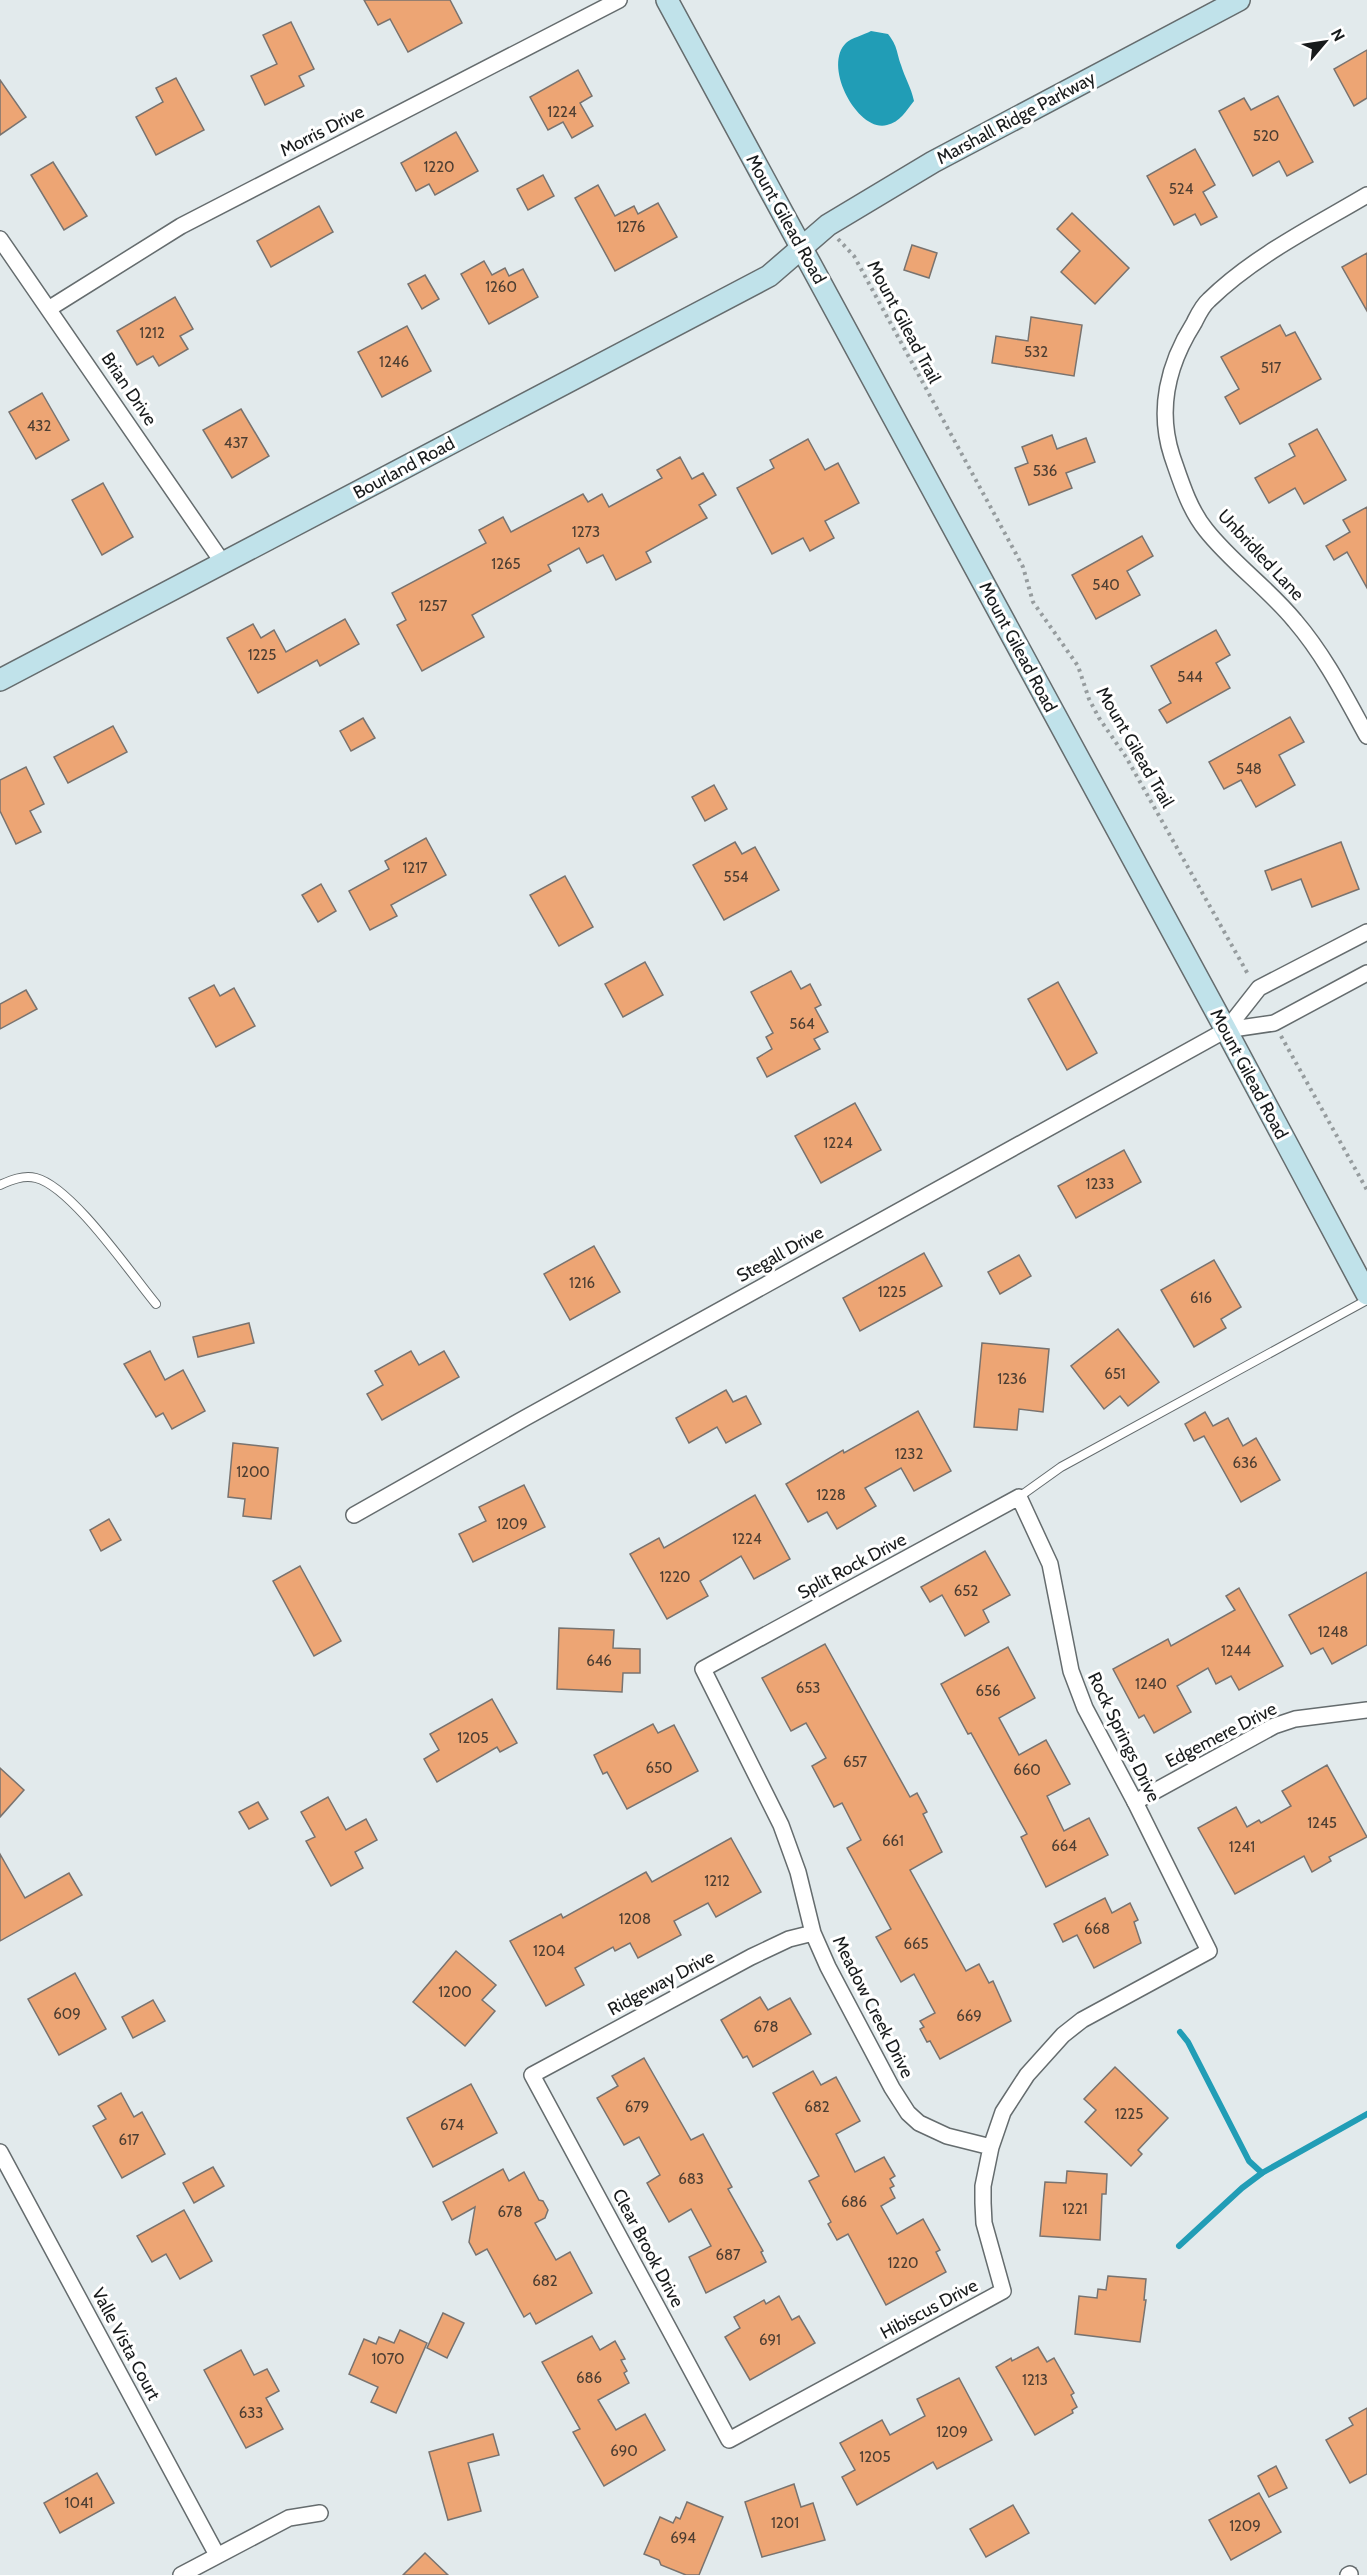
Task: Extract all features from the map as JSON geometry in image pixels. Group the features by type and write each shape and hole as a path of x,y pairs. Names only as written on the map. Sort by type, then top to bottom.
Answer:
{"street":[{"name":"Morris Drive","path":"50,308 181,226 619,0"},
{"name":"Mount Gilead Road","path":"667,0 1367,1294"},
{"name":"Marshall Ridge Parkway","path":"802,248 828,225 933,162 1239,0"},
{"name":"Unbridled Lane","path":"1367,195 1276,248 1238,274 1207,302 1178,348 1170,375 1165,408 1167,438 1176,467 1187,499 1206,530 1294,619 1320,652 1367,736"},
{"name":"Brian Drive","path":"0,238 223,563"},
{"name":"Bourland Road","path":"0,680 769,276 802,248"},
{"path":"1226,1030 1257,990 1367,932"},
{"path":"1226,1030 1274,1023 1367,973"},
{"name":"Stegall Drive","path":"354,1515 535,1412 1226,1030"},
{"name":"Split Rock Drive","path":"703,1669 1019,1497"},
{"name":"Rock Springs Drive","path":"1019,1497 1050,1564 1071,1671 1077,1688 1095,1729 1135,1802 1209,1951"},
{"name":"Meadow Creek Drive","path":"703,1669 781,1825 798,1872 813,1933 838,1988 908,2114 919,2123 947,2136 991,2147"},
{"name":"Edgemere Drive","path":"1135,1802 1274,1726 1295,1719 1366,1712"},
{"name":"Ridgeway Drive","path":"532,2075 751,1957 789,1939 813,1933"},
{"name":"Hibiscus Drive","path":"729,2440 1004,2291 984,2223 983,2186 991,2147 1003,2112 1027,2075 1063,2035 1082,2020 1209,1951"},
{"name":"Clear Brook Drive","path":"532,2075 729,2440"},
{"name":"Valle Vista Court","path":"0,2152 218,2555"},
{"path":"181,2575 289,2518 320,2513"}],"lane":[{"path":"0,1185 17,1178 34,1177 52,1185 67,1198 98,1233 156,1304"},
{"path":"1019,1497 1061,1467 1367,1300"}],"path":[{"name":"Mount Gilead Trail","path":"828,225 844,248 854,256 1023,567 1033,602 1070,651 1099,718 1126,757 1257,990"},
{"path":"1274,1023 1367,1190"}],"water":[{"path":"871,31 888,34 891,38 914,101 899,119 887,125 876,125 865,119 855,109 847,96 838,67 840,53 846,43"}],"building":[{"path":"364,0 450,0 462,23 408,52 390,19 378,25"},
{"path":"291,22 314,69 299,76 304,86 265,105 251,76 277,64 263,35"},
{"path":"1367,50 1367,98 1354,106 1334,69"},
{"path":"578,70 592,96 580,103 593,126 572,138 563,122 548,130 530,97"},
{"path":"176,78 204,130 156,155 136,117 163,102 156,88"},
{"path":"0,80 26,117 0,135"},
{"path":"1278,96 1313,162 1287,176 1279,161 1253,176 1219,111 1244,98 1251,110"},
{"path":"456,132 478,171 435,195 429,184 416,191 401,163"},
{"path":"1195,149 1215,185 1203,192 1217,217 1201,225 1195,214 1174,225 1147,176"},
{"path":"53,162 87,216 64,230 31,175"},
{"path":"543,175 554,196 528,210 517,189"},
{"path":"598,185 615,216 634,206 638,214 658,203 677,237 615,271 575,198"},
{"path":"319,206 333,232 271,267 257,241"},
{"path":"1072,213 1129,268 1095,304 1061,272 1080,251 1057,229"},
{"path":"912,245 937,253 929,278 904,270"},
{"path":"1367,253 1367,311 1342,267"},
{"path":"484,261 492,275 505,268 509,276 523,269 538,297 489,324 461,274"},
{"path":"425,275 439,299 422,309 408,284"},
{"path":"175,297 193,329 180,336 188,349 159,366 153,356 137,365 117,331"},
{"path":"1031,317 1082,325 1074,376 992,363 996,336 1028,341"},
{"path":"1280,325 1286,336 1295,332 1321,379 1240,424 1225,397 1239,389 1221,357"},
{"path":"407,326 431,371 382,397 358,352"},
{"path":"42,393 69,440 36,459 9,412"},
{"path":"241,409 269,456 232,478 203,430"},
{"path":"1317,429 1346,480 1304,504 1295,488 1269,503 1255,478 1295,456 1289,444"},
{"path":"1052,435 1057,449 1086,438 1095,462 1066,473 1072,488 1029,505 1015,468 1028,463 1022,447"},
{"path":"808,439 825,470 838,463 859,503 825,521 834,538 810,551 803,538 772,554 737,488 774,468 770,460"},
{"path":"680,457 692,479 703,473 716,495 699,505 707,518 646,552 651,562 616,580 603,555 587,563 579,548 548,565 551,571 472,615 484,637 422,671 397,625 406,620 392,593 486,543 479,530 503,517 511,532 583,494 588,502 602,494 609,507 662,478 657,470"},
{"path":"103,483 133,537 102,555 72,500"},
{"path":"1367,507 1367,588 1347,552 1334,560 1326,546 1350,532 1343,520"},
{"path":"1142,536 1153,556 1127,571 1140,595 1096,619 1072,575"},
{"path":"345,619 359,644 320,666 317,660 258,693 227,638 253,624 261,638 274,630 286,652"},
{"path":"1216,630 1230,655 1216,663 1230,688 1167,723 1159,710 1171,703 1151,666"},
{"path":"1290,717 1304,742 1279,755 1295,785 1256,807 1241,780 1224,789 1209,762"},
{"path":"363,718 375,738 351,751 340,731"},
{"path":"113,726 127,752 68,783 54,757"},
{"path":"26,767 44,804 30,811 41,832 16,844 0,811 0,780"},
{"path":"714,785 727,809 705,821 692,797"},
{"path":"426,838 446,875 391,905 397,916 370,930 349,891 389,869 385,861"},
{"path":"735,842 742,854 755,847 779,890 724,920 693,865"},
{"path":"1341,842 1359,889 1312,907 1301,879 1272,890 1265,871"},
{"path":"565,876 593,927 559,946 530,895"},
{"path":"321,884 336,911 318,922 302,895"},
{"path":"645,962 663,995 623,1017 605,984"},
{"path":"791,971 801,989 810,984 821,1005 815,1008 828,1032 814,1039 820,1049 767,1077 757,1058 772,1049 766,1037 773,1033 751,992"},
{"path":"1058,982 1097,1053 1067,1070 1028,999"},
{"path":"214,985 220,996 234,988 255,1026 216,1047 189,998"},
{"path":"26,990 37,1009 0,1029 0,1004"},
{"path":"855,1103 881,1150 821,1183 795,1136"},
{"path":"1124,1150 1141,1182 1076,1218 1058,1186"},
{"path":"594,1246 620,1292 570,1320 544,1274"},
{"path":"924,1253 942,1286 860,1331 843,1298"},
{"path":"1019,1255 1031,1276 1000,1294 988,1272"},
{"path":"1214,1260 1241,1307 1221,1319 1226,1328 1194,1347 1161,1290"},
{"path":"249,1323 254,1343 198,1357 193,1337"},
{"path":"1118,1329 1159,1382 1128,1406 1120,1396 1104,1409 1071,1366"},
{"path":"982,1343 1049,1349 1043,1412 1019,1409 1017,1430 974,1427"},
{"path":"150,1351 165,1380 183,1370 205,1411 172,1429 163,1413 156,1417 124,1364"},
{"path":"411,1351 419,1365 444,1351 459,1377 382,1420 367,1394 383,1385 375,1371"},
{"path":"726,1390 733,1402 746,1396 761,1424 726,1443 717,1427 689,1443 676,1418"},
{"path":"918,1411 951,1471 914,1491 901,1468 865,1488 876,1506 837,1529 827,1512 808,1522 786,1484 843,1450 844,1453"},
{"path":"1205,1412 1213,1426 1228,1418 1243,1446 1256,1438 1280,1480 1241,1502 1204,1436 1194,1441 1185,1424"},
{"path":"233,1443 278,1448 271,1519 243,1516 245,1499 228,1497"},
{"path":"524,1485 545,1527 473,1562 459,1534 486,1521 479,1507"},
{"path":"755,1495 790,1559 754,1579 741,1556 700,1581 708,1596 667,1619 630,1554 659,1538 664,1548"},
{"path":"109,1519 121,1540 101,1551 90,1530"},
{"path":"985,1551 1010,1595 983,1610 989,1622 965,1636 942,1595 930,1602 921,1587"},
{"path":"300,1566 341,1641 314,1656 273,1581"},
{"path":"1367,1572 1367,1645 1332,1664 1323,1648 1311,1654 1289,1615"},
{"path":"1239,1588 1283,1666 1239,1690 1231,1676 1216,1684 1208,1668 1177,1686 1191,1712 1154,1733 1144,1715 1139,1718 1113,1669 1168,1639 1171,1646 1235,1610 1226,1596"},
{"path":"559,1628 614,1630 613,1648 640,1649 640,1673 623,1673 622,1692 557,1689"},
{"path":"825,1644 910,1797 917,1793 927,1812 923,1814 942,1852 910,1870 966,1971 979,1964 989,1983 993,1981 1011,2021 940,2059 920,2029 924,2027 920,2021 935,2013 914,1974 901,1982 876,1937 891,1929 847,1848 861,1840 842,1803 834,1807 812,1766 826,1758 806,1723 791,1731 762,1678"},
{"path":"1008,1647 1035,1698 999,1718 1019,1755 1046,1740 1070,1784 1047,1796 1064,1831 1089,1818 1108,1855 1046,1887 1021,1837 1027,1834 941,1684"},
{"path":"492,1699 517,1743 500,1752 497,1747 437,1782 424,1759 439,1750 430,1734"},
{"path":"653,1724 658,1733 674,1725 698,1771 627,1809 607,1772 603,1774 594,1755"},
{"path":"1327,1765 1367,1837 1329,1857 1331,1861 1312,1872 1304,1856 1235,1894 1198,1828 1236,1807 1247,1827 1259,1820 1261,1823 1291,1806 1282,1791"},
{"path":"0,1768 24,1790 0,1817"},
{"path":"328,1797 346,1830 366,1819 377,1840 355,1852 363,1868 331,1886 306,1841 315,1837 301,1812"},
{"path":"258,1802 268,1819 249,1829 239,1812"},
{"path":"731,1838 761,1892 716,1917 708,1903 674,1921 681,1935 638,1958 630,1943 615,1951 613,1947 575,1968 584,1985 546,2006 510,1941 561,1914 563,1918 646,1872 652,1882"},
{"path":"0,1854 25,1898 69,1873 82,1895 0,1941"},
{"path":"1105,1898 1112,1913 1130,1903 1138,1920 1134,1922 1141,1943 1094,1968 1077,1935 1063,1942 1054,1924"},
{"path":"456,1951 496,1985 482,2000 495,2011 465,2046 413,2002"},
{"path":"75,1973 106,2029 59,2055 28,1999"},
{"path":"760,1997 768,2010 790,1998 811,2034 753,2067 747,2056 743,2058 721,2020"},
{"path":"153,2000 165,2021 133,2038 122,2017"},
{"path":"644,2058 691,2140 703,2134 732,2187 728,2189 763,2251 761,2252 766,2262 706,2293 689,2257 711,2246 691,2209 669,2222 647,2183 660,2175 639,2137 624,2145 597,2098 618,2086 612,2076"},
{"path":"1115,2067 1168,2118 1138,2150 1142,2154 1131,2166 1085,2122 1096,2110 1084,2099"},
{"path":"813,2071 821,2085 836,2077 860,2121 836,2134 855,2172 884,2157 895,2176 890,2179 894,2186 890,2188 895,2198 881,2206 897,2234 923,2219 940,2250 936,2252 946,2272 886,2305 848,2234 837,2240 828,2224 831,2222 809,2181 819,2176 773,2093"},
{"path":"471,2084 497,2133 433,2167 407,2118"},
{"path":"121,2093 134,2117 142,2112 165,2154 122,2178 93,2126 106,2119 98,2106"},
{"path":"213,2167 224,2186 194,2203 183,2183"},
{"path":"503,2169 509,2181 524,2172 539,2200 543,2201 548,2210 545,2218 535,2223 556,2260 570,2252 592,2293 536,2324 530,2313 524,2317 487,2249 476,2255 469,2242 475,2207 452,2220 443,2202"},
{"path":"1067,2171 1107,2174 1106,2194 1102,2194 1100,2240 1040,2236 1045,2182 1066,2183"},
{"path":"184,2210 212,2261 180,2279 166,2254 152,2262 137,2236"},
{"path":"1108,2276 1146,2279 1144,2300 1146,2300 1140,2342 1075,2334 1079,2296 1097,2298 1098,2289 1106,2290"},
{"path":"779,2296 792,2320 799,2316 815,2343 750,2380 725,2337 740,2328 734,2317 764,2300 766,2304"},
{"path":"443,2313 464,2323 447,2358 427,2348"},
{"path":"400,2330 427,2343 396,2413 371,2402 378,2387 349,2374 364,2339 376,2344 379,2337 394,2343"},
{"path":"592,2336 600,2350 615,2341 625,2359 621,2360 627,2371 624,2373 629,2383 598,2400 616,2430 645,2414 665,2450 604,2486 573,2432 580,2429 542,2362"},
{"path":"1038,2347 1047,2362 1054,2358 1074,2393 1071,2395 1077,2407 1072,2410 1073,2413 1035,2435 996,2367"},
{"path":"241,2350 254,2375 267,2369 279,2391 266,2398 283,2429 246,2448 204,2370"},
{"path":"959,2378 992,2440 937,2469 933,2462 857,2505 842,2477 855,2470 840,2443 882,2420 890,2435 925,2416 917,2399"},
{"path":"1367,2408 1367,2474 1350,2483 1326,2440 1353,2425 1349,2418"},
{"path":"493,2434 499,2455 468,2463 481,2511 448,2520 429,2452"},
{"path":"1276,2466 1287,2488 1269,2497 1258,2476"},
{"path":"97,2473 114,2503 60,2533 44,2503"},
{"path":"794,2484 801,2507 813,2503 825,2540 762,2557 745,2502"},
{"path":"1259,2493 1281,2532 1231,2560 1209,2520"},
{"path":"687,2502 723,2517 699,2575 686,2575 661,2565 659,2560 644,2554 660,2517 673,2523 676,2517 680,2519"},
{"path":"1013,2505 1029,2533 986,2557 970,2529"},
{"path":"425,2553 448,2575 403,2575"}],"waterway":[{"path":"1180,2032 1188,2042 1249,2161 1262,2173"},
{"path":"1179,2246 1242,2188 1262,2173 1367,2114"}]}
